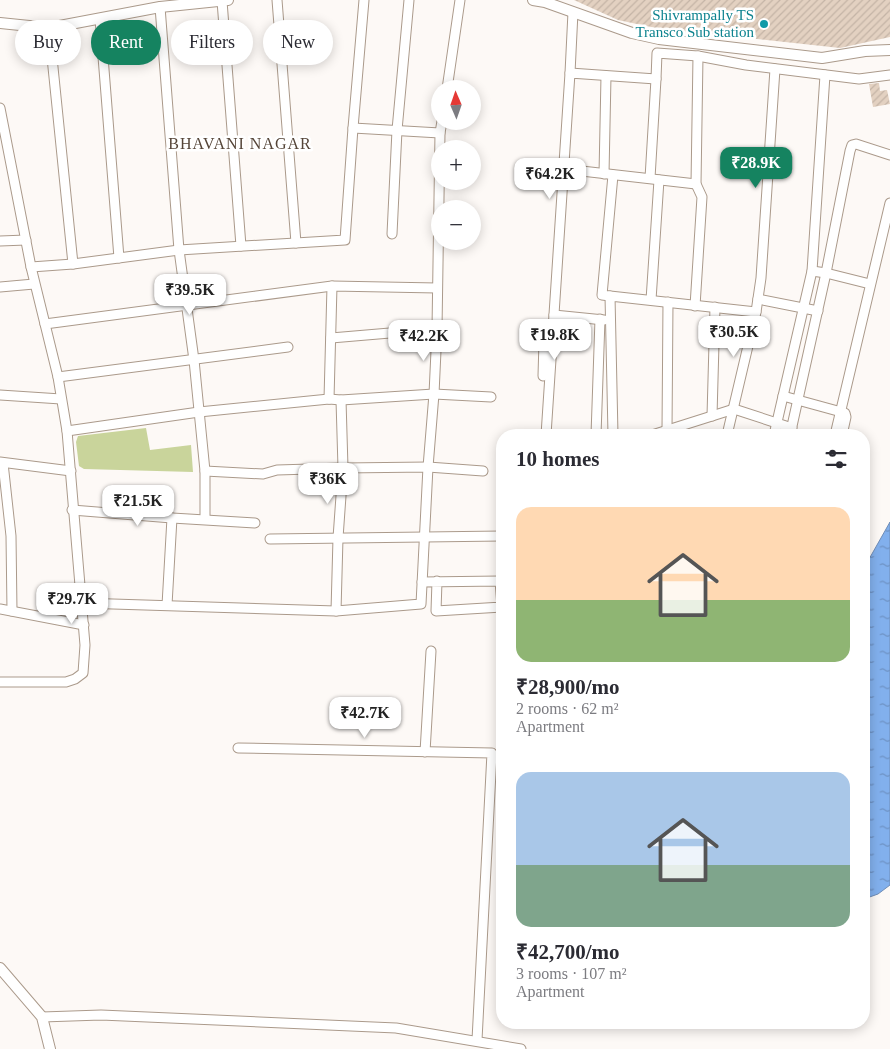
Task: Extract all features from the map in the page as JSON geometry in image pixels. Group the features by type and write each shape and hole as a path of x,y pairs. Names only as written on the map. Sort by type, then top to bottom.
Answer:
{"street":[{"path":"222,0 241,246"},
{"path":"81,22 160,7 228,0"},
{"path":"277,0 296,243"},
{"path":"31,267 72,264 180,250 346,240 364,0"},
{"path":"392,234 397,130 409,0"},
{"path":"448,80 460,0"},
{"path":"533,0 545,2 632,33 659,39 822,58 865,51 890,50"},
{"path":"160,7 180,250 194,360 205,471 205,519"},
{"path":"546,429 573,12"},
{"path":"100,19 120,258"},
{"path":"0,22 15,24"},
{"path":"865,51 890,43"},
{"path":"733,63 734,48"},
{"path":"746,65 747,49"},
{"path":"651,300 657,53 698,56 746,65 859,79 890,75"},
{"path":"695,306 702,197 696,184 698,56"},
{"path":"53,65 72,264"},
{"path":"729,429 758,299 764,242 775,69"},
{"path":"570,73 656,79"},
{"path":"776,429 812,272 825,75"},
{"path":"606,76 608,175 602,296 756,312"},
{"path":"0,108 34,284 58,377 67,431 72,510 85,645 83,673 74,679 66,682 0,682"},
{"path":"353,128 440,133"},
{"path":"81,603 336,611 421,604 437,329 440,130"},
{"path":"791,429 852,145 856,144 890,155"},
{"path":"564,169 696,184"},
{"path":"836,429 890,203"},
{"path":"0,241 26,240"},
{"path":"812,272 826,273 870,284"},
{"path":"0,287 34,284"},
{"path":"45,324 332,286 437,288"},
{"path":"330,400 332,286"},
{"path":"610,296 612,429"},
{"path":"758,299 818,311"},
{"path":"668,302 668,429"},
{"path":"712,416 715,307"},
{"path":"554,315 611,320"},
{"path":"596,429 600,320"},
{"path":"331,338 437,329"},
{"path":"543,376 544,341 547,337 553,336"},
{"path":"58,377 288,347"},
{"path":"67,431 199,412 330,400 434,394 491,396"},
{"path":"0,395 61,399"},
{"path":"783,396 845,413 843,429"},
{"path":"336,611 342,468 341,400"},
{"path":"671,429 734,409 777,423 788,429"},
{"path":"12,611 11,536 2,463 71,471"},
{"path":"205,471 263,474 277,470 428,467 484,471"},
{"path":"72,510 255,523"},
{"path":"167,605 172,518"},
{"path":"0,534 11,536"},
{"path":"270,539 496,536"},
{"path":"437,581 436,611 496,607"},
{"path":"422,582 496,581"},
{"path":"0,609 84,624"},
{"path":"425,752 431,651"},
{"path":"238,748 492,753 476,1040"},
{"path":"0,968 42,1017 50,1049"},
{"path":"42,1017 100,1015 396,1028 521,1049"}],"green space":[{"path":"146,428 150,450 191,445 193,472 84,469 79,466 76,442 78,436"}],"water":[{"path":"890,522 890,885 878,894 870,897 870,557"}],"building":[{"name":"Shivrampally TS Transco Sub station","path":"574,0 890,0 890,37 840,48 656,28 618,20"},
{"path":"879,83 880,91 887,90 890,104 873,107 869,84"}],"place":[{"name":"Shivrampally TS Transco Sub station","path":"764,24"}],"district":[{"name":"BHAVANI NAGAR","path":"240,143"}]}
